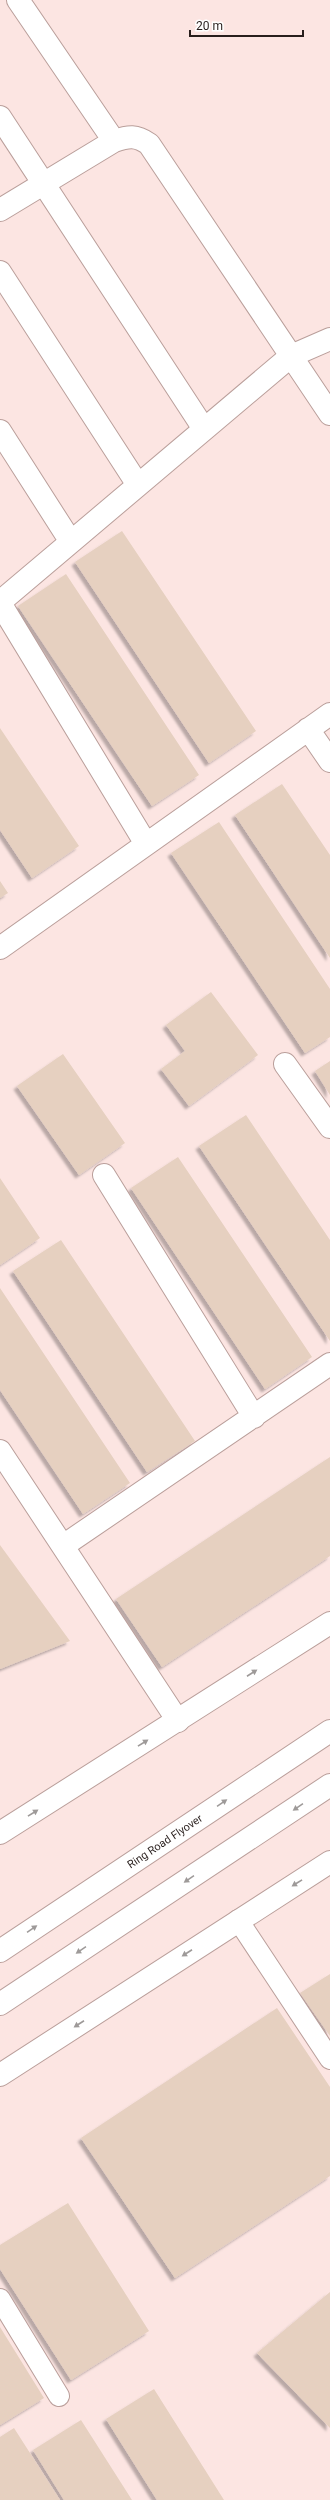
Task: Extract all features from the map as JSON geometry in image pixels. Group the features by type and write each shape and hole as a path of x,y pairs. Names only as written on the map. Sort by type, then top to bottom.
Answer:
{"main road":[{"path":"18,0 114,141"},
{"path":"0,117 204,429"},
{"path":"0,210 114,141 130,136 139,137 149,144 330,414"},
{"path":"0,272 138,485"},
{"path":"146,844 0,602 291,356 330,339"},
{"path":"0,431 71,542"},
{"path":"0,948 330,714"},
{"path":"308,729 330,761"},
{"path":"285,1064 330,1127"},
{"path":"104,1175 254,1416"},
{"path":"63,1546 330,1364"},
{"path":"0,1451 178,1721"},
{"path":"0,1834 330,1623"},
{"name":"Ring Road Flyover","path":"0,1951 330,1731"},
{"path":"0,2004 330,1785"},
{"path":"0,2075 330,1862"}],"lane":[{"path":"238,1920 330,2059"},
{"path":"0,2299 59,2396"}],"building":[{"path":"122,531 256,731 209,763 75,562"},
{"path":"66,574 199,775 152,806 18,606"},
{"path":"0,728 79,846 32,878 0,830"},
{"path":"282,784 330,855 330,958 235,815"},
{"path":"219,822 330,989 330,1037 305,1053 171,853"},
{"path":"0,881 8,893 0,898"},
{"path":"211,992 258,1055 189,1106 161,1069 185,1051 166,1025"},
{"path":"63,1054 125,1143 79,1175 17,1086"},
{"path":"330,1061 330,1095 315,1071"},
{"path":"246,1115 330,1240 330,1341 199,1146"},
{"path":"178,1157 312,1357 265,1389 131,1188"},
{"path":"0,1178 40,1238 0,1265"},
{"path":"61,1240 195,1441 147,1472 13,1271"},
{"path":"0,1288 130,1483 83,1514 0,1390"},
{"path":"330,1457 330,1556 162,1667 116,1599"},
{"path":"0,1545 70,1641 0,1669"},
{"path":"330,1974 330,2036 300,1993"},
{"path":"277,2008 330,2087 330,2176 175,2278 81,2138"},
{"path":"68,2203 149,2331 71,2380 0,2269 0,2245"},
{"path":"330,2292 330,2428 257,2353"},
{"path":"0,2327 44,2398 0,2425"},
{"path":"154,2389 224,2500 157,2500 106,2419"},
{"path":"81,2420 132,2500 64,2500 33,2450"},
{"path":"14,2428 60,2500 0,2500 0,2437"}]}
